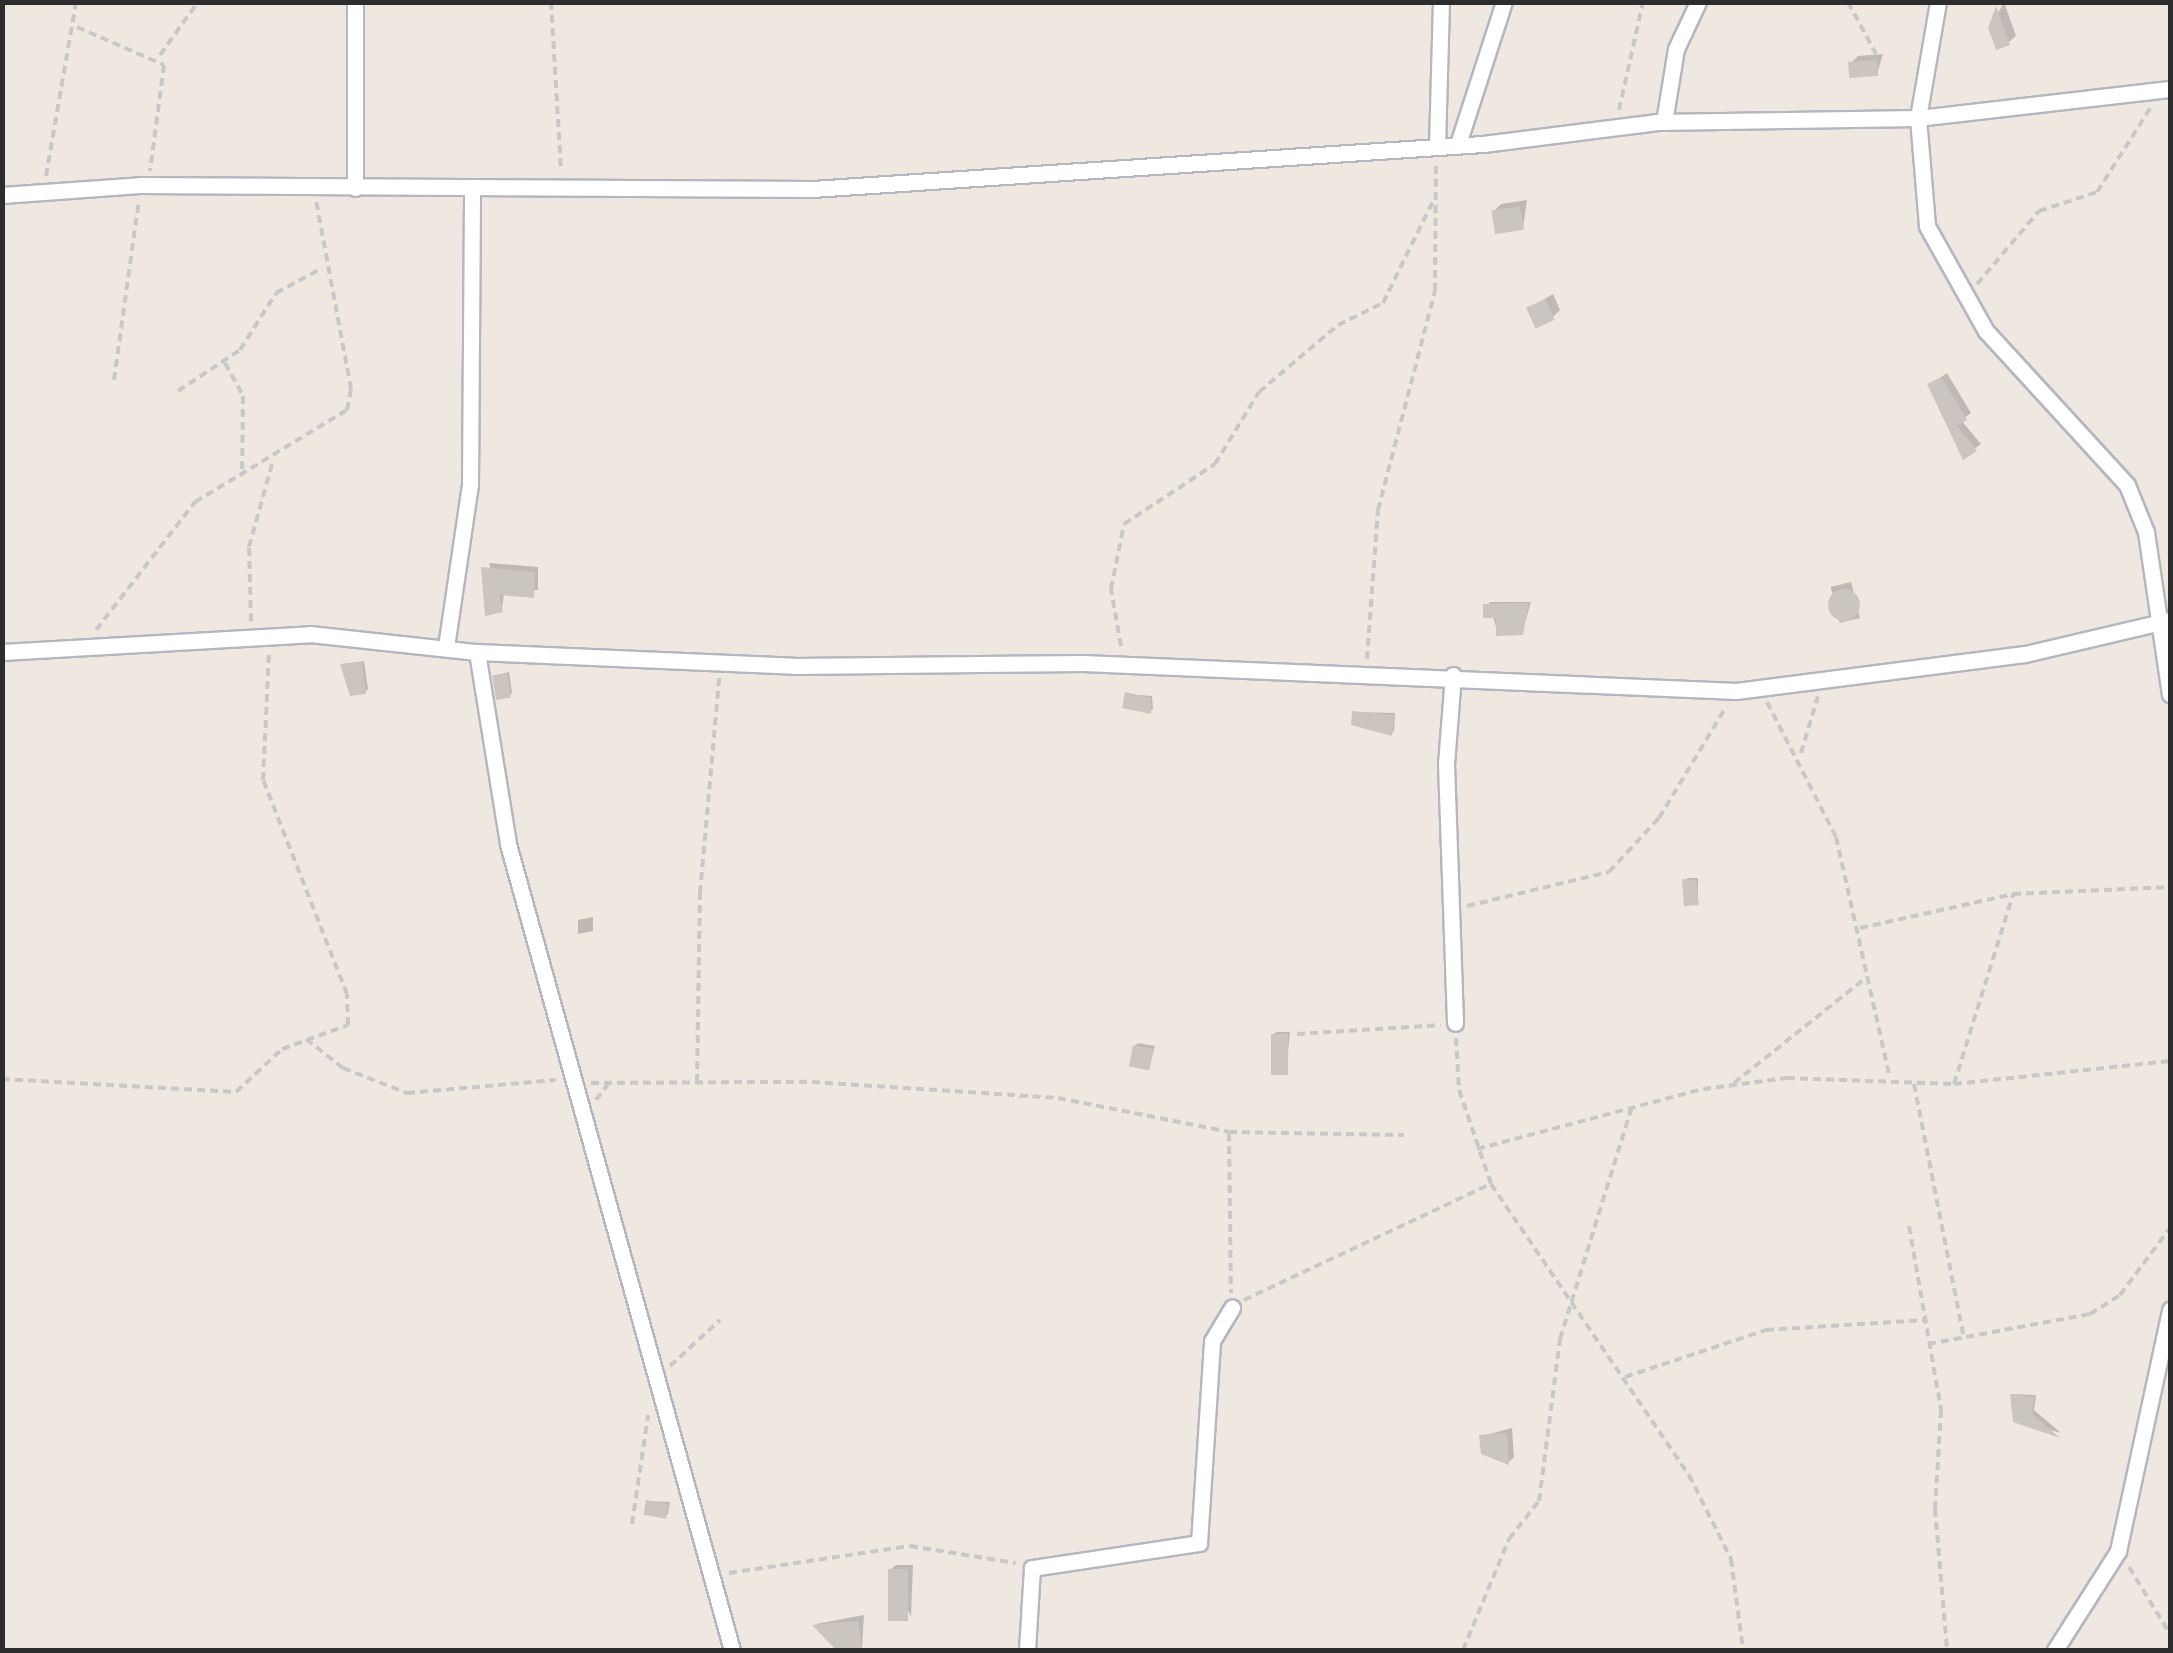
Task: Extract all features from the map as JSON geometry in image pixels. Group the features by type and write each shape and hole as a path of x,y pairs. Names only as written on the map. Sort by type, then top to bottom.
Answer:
{"street":[{"path":"355,2 356,188"},
{"path":"1437,145 1441,2"},
{"path":"1458,144 1504,2"},
{"path":"1664,122 1676,49 1698,2"},
{"path":"1938,2 1918,118 1920,202 1963,299 2127,485 2165,598 2170,694"},
{"path":"2,196 144,186 812,189 1458,144 1664,122 1918,118 2170,90"},
{"path":"446,647 470,484 472,190"},
{"path":"2,652 270,635 477,652 1453,674 1736,690 2024,654 2167,620"},
{"path":"477,652 504,828 580,1080 732,1650"},
{"path":"1453,674 1446,764 1456,908 1455,1023"},
{"path":"1028,1650 1032,1568 1199,1543 1212,1341 1232,1308"},
{"path":"2055,1650 2118,1551 2170,1310"}],"path":[{"path":"43,191 77,27 76,2"},
{"path":"114,380 134,283 144,186 165,89 159,56 198,2"},
{"path":"258,2 300,2"},
{"path":"551,2 562,189"},
{"path":"1614,128 1643,2"},
{"path":"1848,2 1876,54"},
{"path":"77,27 159,56"},
{"path":"1963,299 2039,211 2096,192 2122,142 2170,90"},
{"path":"1367,674 1378,510 1436,290 1437,145"},
{"path":"84,646 195,502 273,461 307,430 341,418 352,400 322,268 315,187"},
{"path":"1125,666 1111,590 1124,524 1215,464 1259,392 1338,324 1383,303 1434,199"},
{"path":"178,392 225,363 276,293 322,268"},
{"path":"225,363 243,396 242,476"},
{"path":"252,636 249,547 273,461"},
{"path":"2,1079 236,1092 282,1048 348,1025 351,1007 263,780 270,635"},
{"path":"696,1082 704,818 721,660"},
{"path":"1801,753 1811,707 1833,678"},
{"path":"1759,689 1801,753 1860,928 1866,977 1890,1078"},
{"path":"1456,908 1609,872 1658,818 1736,690"},
{"path":"1860,928 2013,894 2170,887"},
{"path":"1954,1084 2013,894"},
{"path":"1732,1085 1866,977"},
{"path":"1297,1034 1455,1023 1459,1090 1490,1184 1575,1299 1623,1378 1675,1450 1731,1559 1743,1650"},
{"path":"306,1040 343,1068 407,1092 580,1080 696,1082 1058,1098 1229,1132 1404,1135"},
{"path":"1477,1149 1632,1106 1732,1085 1890,1078 1914,1084 1954,1084 2170,1062"},
{"path":"1914,1084 1963,1337"},
{"path":"1463,1650 1510,1539 1539,1501 1554,1366 1632,1106"},
{"path":"1229,1132 1232,1308 1348,1244 1424,1222 1490,1184"},
{"path":"1909,1226 1944,1453 1935,1510 1947,1650"},
{"path":"1928,1344 2102,1307 2170,1228"},
{"path":"632,1524 661,1375 720,1320"},
{"path":"1623,1378 1766,1330 1926,1320"},
{"path":"714,1575 910,1546 1032,1568"},
{"path":"2118,1551 2170,1634"}],"building":[{"path":"1996,6 2010,45 1996,50 1988,28"},
{"path":"1877,60 1878,76 1849,78 1848,62"},
{"path":"1520,206 1524,230 1495,234 1491,211"},
{"path":"1545,299 1555,320 1536,329 1526,308"},
{"path":"1941,377 1967,420 1957,426 1977,451 1963,460 1927,384"},
{"path":"481,567 535,572 534,598 499,595 503,612 485,616"},
{"path":"1844,589 1856,593 1860,605 1856,617 1844,621 1832,617 1828,605 1832,593"},
{"path":"1529,603 1523,635 1496,636 1496,618 1483,618 1483,604"},
{"path":"362,662 366,694 350,696 340,664"},
{"path":"507,673 511,698 496,700 492,675"},
{"path":"1125,692 1151,698 1151,714 1122,708"},
{"path":"1352,711 1394,715 1392,736 1351,725"},
{"path":"1682,879 1696,880 1699,905 1684,906"},
{"path":"1271,1034 1288,1034 1288,1075 1271,1075"},
{"path":"1133,1045 1154,1049 1149,1071 1129,1067"},
{"path":"2010,1394 2034,1397 2032,1414 2060,1438 2013,1422"},
{"path":"1507,1433 1509,1465 1481,1454 1479,1435"},
{"path":"646,1500 669,1504 666,1519 643,1515"},
{"path":"888,1569 908,1569 908,1621 888,1621"},
{"path":"858,1621 862,1650 836,1650 812,1625"}]}
